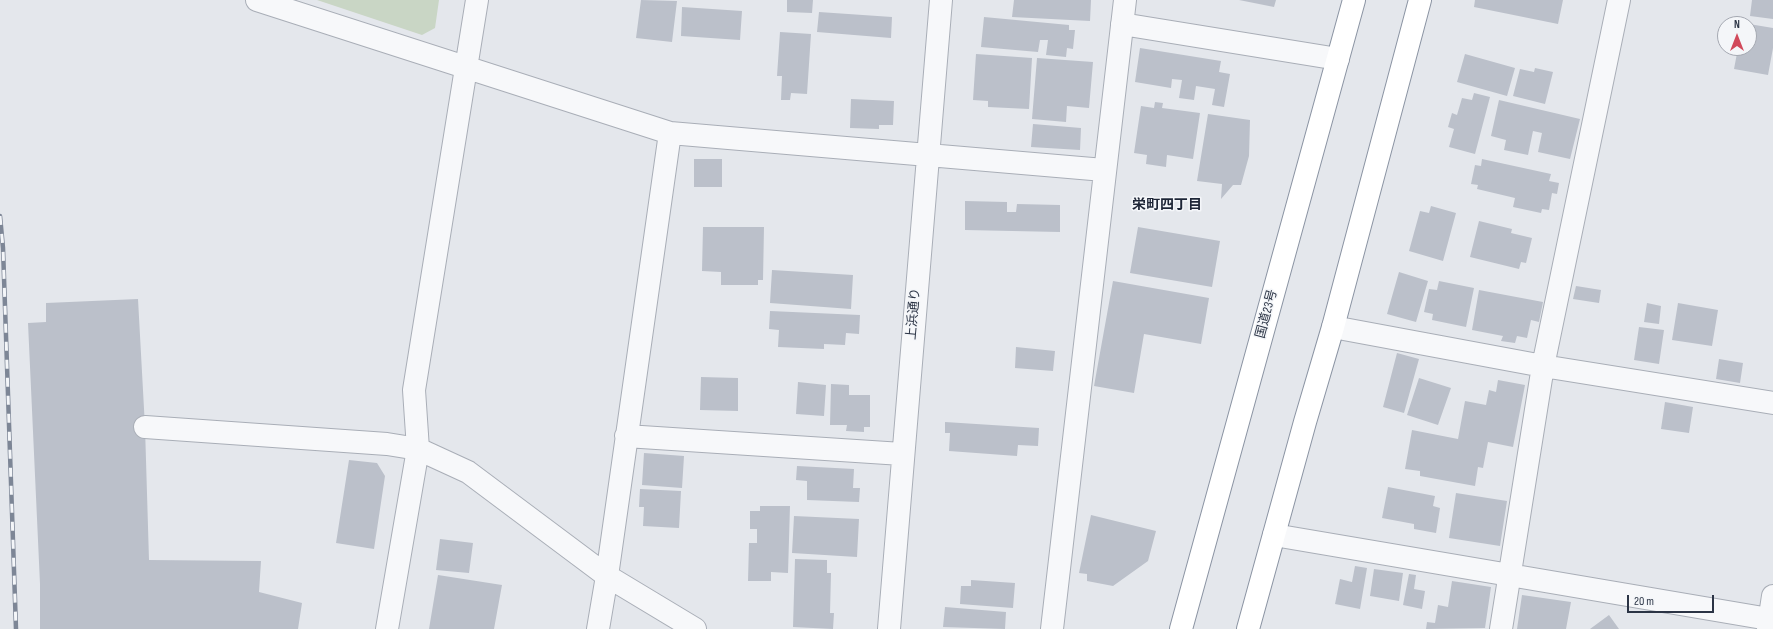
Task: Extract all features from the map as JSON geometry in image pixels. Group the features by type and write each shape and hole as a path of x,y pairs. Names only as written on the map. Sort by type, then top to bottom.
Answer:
{"highway":[{"name":"国道23号","path":"1181,629 1354,0"},
{"path":"1248,629 1333,327 1420,0"}],"street":[{"path":"257,0 670,133 1104,170"},
{"path":"387,629 418,449 414,390 477,0"},
{"name":"上浜通り","path":"889,629 902,454 941,0"},
{"path":"1052,629 1104,170 1125,0"},
{"path":"1501,629 1543,366 1619,0"},
{"path":"1122,24 1338,59"},
{"path":"598,629 607,576 670,133"},
{"path":"1333,327 1543,366 1773,403"},
{"path":"145,427 387,444 418,449 468,472 607,576 695,629"},
{"path":"626,436 902,454"},
{"path":"1274,535 1509,575 1769,624 1773,596"}],"green space":[{"path":"317,0 439,0 435,28 422,35"}],"building":[{"path":"641,0 677,1 672,42 636,38"},
{"path":"787,0 813,0 812,13 787,12"},
{"path":"1014,0 1091,0 1090,21 1012,17"},
{"path":"1239,0 1276,0 1274,7"},
{"path":"1475,0 1563,0 1558,24 1474,7"},
{"path":"1752,0 1773,0 1773,19 1750,16"},
{"path":"682,7 742,11 740,40 681,36"},
{"path":"819,12 892,17 891,38 817,32"},
{"path":"984,17 1069,25 1069,30 1075,30 1073,49 1067,48 1066,57 1046,55 1048,40 1040,40 1038,52 981,47"},
{"path":"1757,25 1773,28 1773,48 1768,75 1734,69 1736,56 1757,56"},
{"path":"780,32 811,34 807,94 791,93 790,100 781,100 782,76 777,76"},
{"path":"1140,48 1221,61 1219,72 1230,74 1224,107 1212,105 1215,89 1196,86 1194,100 1179,98 1182,80 1172,79 1171,88 1135,82"},
{"path":"976,54 1032,58 1029,109 988,107 988,101 973,100"},
{"path":"1465,54 1515,68 1507,96 1457,82"},
{"path":"1037,58 1093,62 1089,108 1067,106 1066,122 1032,119"},
{"path":"1535,68 1553,72 1545,104 1513,96 1520,69 1534,72"},
{"path":"1474,93 1490,97 1475,154 1449,147 1454,129 1448,127 1452,113 1457,115 1462,98 1472,100"},
{"path":"851,99 894,101 893,125 879,125 879,129 850,128"},
{"path":"1499,100 1580,119 1570,159 1538,152 1542,133 1533,131 1528,155 1504,150 1506,140 1491,136"},
{"path":"1155,102 1163,103 1162,108 1200,113 1193,159 1167,155 1166,167 1146,164 1147,155 1134,153 1141,106 1154,108"},
{"path":"1208,114 1250,120 1249,156 1241,185 1233,185 1221,199 1222,184 1197,181"},
{"path":"1033,124 1081,128 1080,150 1031,147"},
{"path":"694,159 722,159 722,187 694,187"},
{"path":"1482,159 1551,174 1549,181 1559,183 1557,194 1552,193 1549,210 1542,209 1541,213 1513,207 1515,198 1477,189 1478,185 1471,184 1475,165 1481,166"},
{"path":"965,201 1007,202 1007,212 1016,212 1017,204 1060,205 1060,232 965,230"},
{"path":"1431,206 1456,213 1443,261 1409,251 1420,211 1429,213"},
{"path":"1479,221 1512,229 1511,233 1532,238 1526,263 1521,262 1519,269 1470,257"},
{"path":"703,227 764,227 763,280 758,280 758,285 721,285 721,272 702,271"},
{"path":"1138,227 1220,241 1212,287 1130,273"},
{"path":"772,270 853,275 851,309 770,303"},
{"path":"1399,272 1428,281 1416,322 1387,314"},
{"path":"1113,281 1209,298 1201,344 1144,334 1134,393 1094,386"},
{"path":"1439,281 1474,288 1466,327 1432,320 1433,314 1424,312 1429,289 1437,290"},
{"path":"1576,286 1601,290 1599,303 1573,299"},
{"path":"1479,290 1543,302 1539,322 1531,320 1527,338 1517,336 1515,343 1501,341 1503,336 1472,330"},
{"path":"138,299 145,427 149,560 261,561 259,592 302,603 298,629 40,629 40,584 28,323 46,322 46,303"},
{"path":"1647,303 1661,306 1659,324 1644,322"},
{"path":"1678,303 1718,310 1712,346 1672,340"},
{"path":"770,311 860,315 859,334 846,333 845,345 824,344 824,349 778,347 779,330 769,329"},
{"path":"1639,327 1664,330 1659,364 1634,360"},
{"path":"1016,347 1055,351 1053,371 1015,368"},
{"path":"1397,353 1419,359 1404,413 1383,407"},
{"path":"1719,359 1743,363 1740,383 1716,379"},
{"path":"701,377 738,378 738,411 700,410"},
{"path":"1419,378 1451,388 1438,425 1407,415"},
{"path":"1498,380 1525,385 1513,447 1488,442 1483,468 1478,467 1475,486 1420,476 1420,471 1405,469 1412,430 1458,439 1465,401 1486,405 1489,390 1496,392"},
{"path":"798,382 826,385 824,416 796,414"},
{"path":"831,384 849,385 849,395 870,395 870,427 864,427 864,432 846,431 847,425 830,425"},
{"path":"1665,402 1693,407 1689,433 1661,429"},
{"path":"945,422 1039,428 1038,446 1018,445 1017,456 949,451 950,433 945,433"},
{"path":"644,453 684,456 682,488 642,485"},
{"path":"349,460 377,463 385,476 374,549 336,543"},
{"path":"797,466 854,469 853,488 860,488 859,502 807,500 807,481 796,480"},
{"path":"1388,487 1435,496 1433,506 1440,508 1436,533 1414,529 1414,524 1382,518"},
{"path":"640,489 681,491 679,528 643,526 644,507 639,507"},
{"path":"1456,493 1507,501 1500,546 1449,538"},
{"path":"760,506 790,506 788,573 771,572 771,581 748,581 749,543 757,543 757,529 750,529 750,511 760,511"},
{"path":"1091,515 1156,531 1148,561 1113,586 1087,581 1087,574 1079,573"},
{"path":"794,516 859,519 857,557 792,553"},
{"path":"440,539 473,543 469,573 436,570"},
{"path":"795,559 827,560 827,573 831,573 830,613 834,613 833,629 793,627"},
{"path":"1355,566 1367,568 1360,609 1335,604 1340,579 1352,582"},
{"path":"1374,569 1403,573 1399,601 1370,596"},
{"path":"1409,574 1416,575 1414,589 1425,591 1422,609 1403,605"},
{"path":"438,575 502,585 494,629 429,629"},
{"path":"971,580 1015,583 1013,608 960,604 961,586 971,586"},
{"path":"1452,581 1491,587 1485,628 1426,629 1427,622 1435,623 1438,605 1448,607"},
{"path":"1522,595 1571,602 1566,629 1517,629"},
{"path":"945,607 1006,612 1005,629 943,627"},
{"path":"1609,615 1619,629 1590,629"}],"railway":[{"path":"0,216 3,248 16,629"}],"district":[{"name":"栄町四丁目","path":"1167,205"}]}
